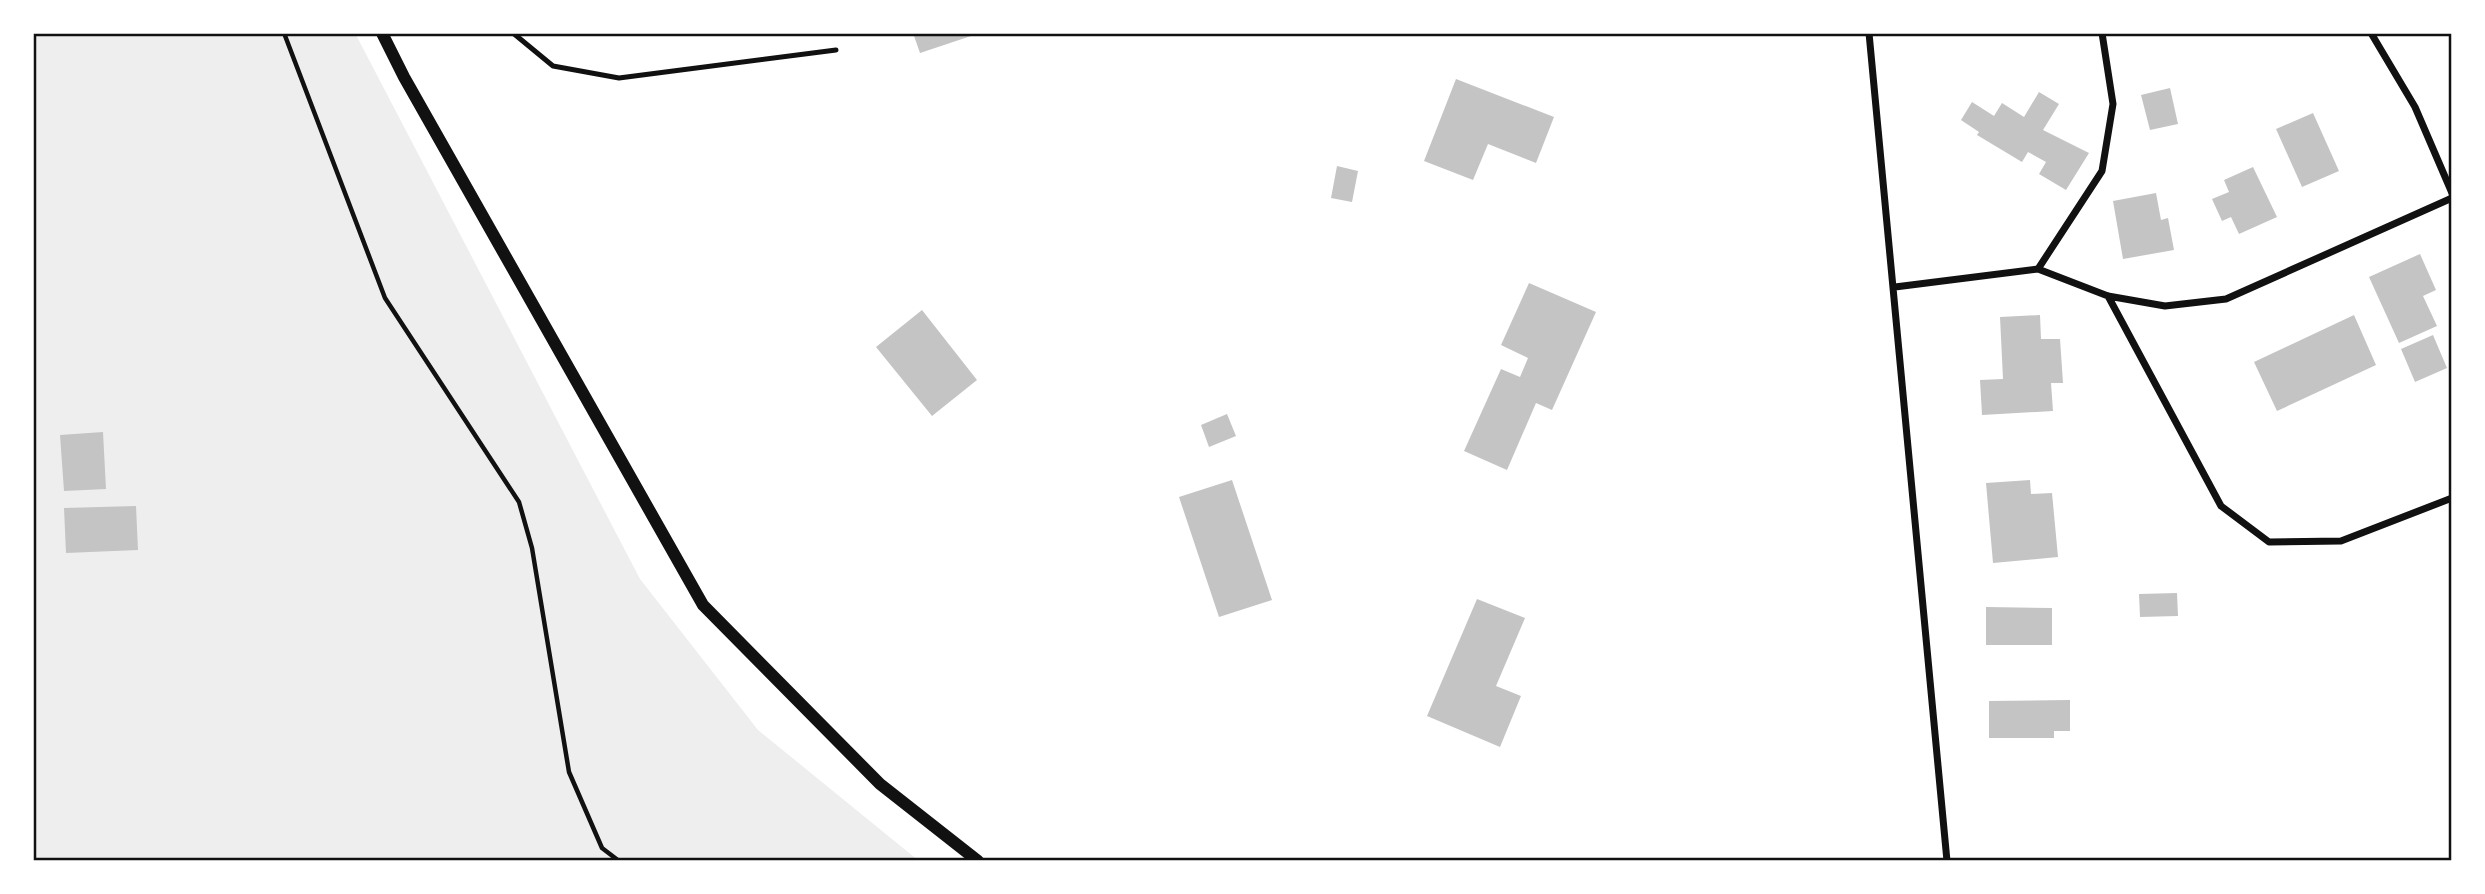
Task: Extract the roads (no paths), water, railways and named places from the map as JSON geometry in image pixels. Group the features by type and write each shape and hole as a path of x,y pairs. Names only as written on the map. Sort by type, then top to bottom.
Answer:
{"street":[{"path":"382,33 404,77 703,605 880,784 978,861"},
{"path":"1869,33 1947,861"},
{"path":"2038,269 2102,171 2113,104 2102,33"},
{"path":"1895,287 2038,269 2108,296 2165,306 2226,299 2452,195 2415,107 2371,33"},
{"path":"2108,296 2221,506 2269,542 2341,541 2452,498"}],"lane":[{"path":"513,33 553,66 619,78 836,50"}]}
